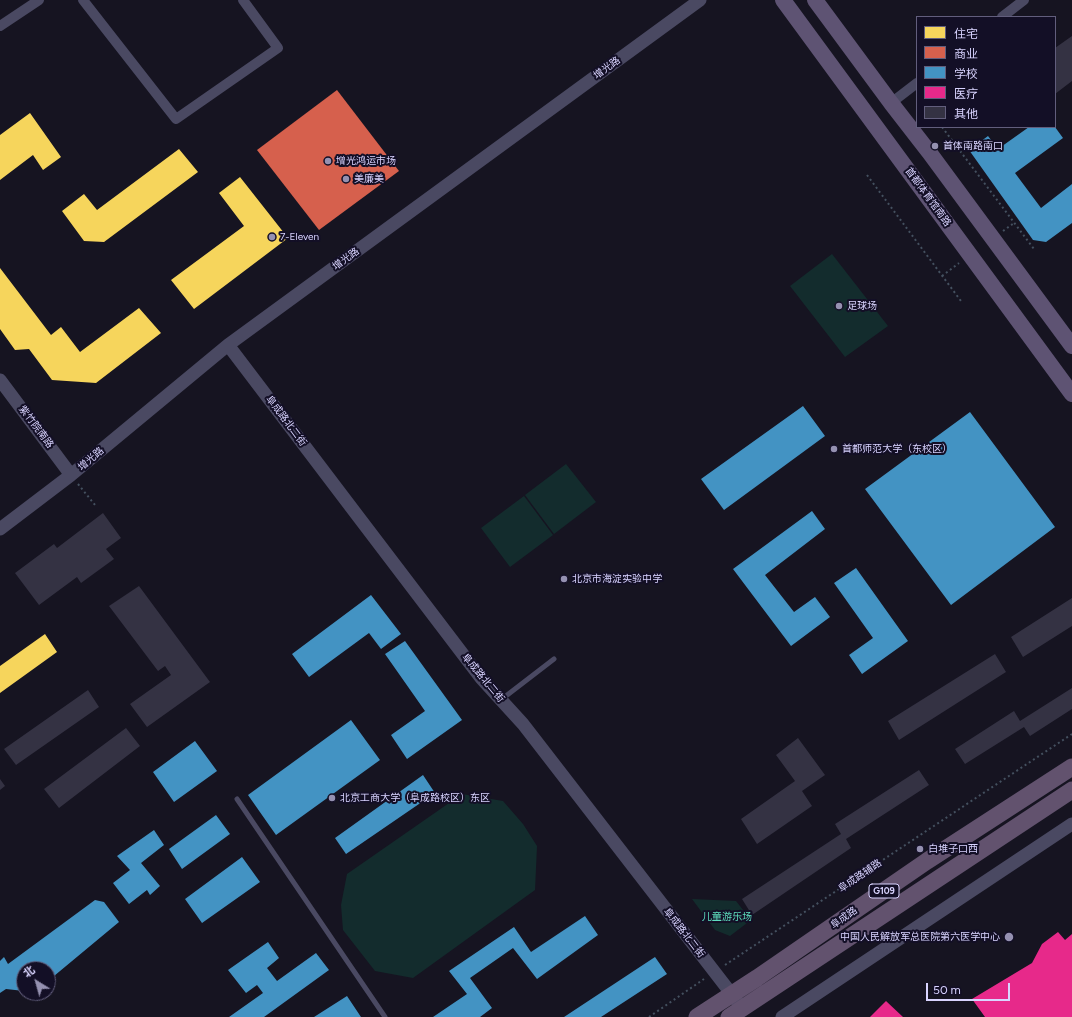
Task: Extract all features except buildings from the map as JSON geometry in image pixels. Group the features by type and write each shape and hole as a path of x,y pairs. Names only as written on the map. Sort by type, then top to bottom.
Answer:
{"highway":[{"name":"阜成路","path":"697,1017 757,978 927,861 1072,767"},
{"name":"阜成路","path":"740,1014 1072,790"}],"main road":[{"name":"首都体育馆南路","path":"783,0 1072,394"},
{"path":"814,0 929,152 1072,346"}],"street":[{"path":"0,26 40,0"},
{"path":"83,0 176,119 278,48 243,0"},
{"name":"增光路","path":"0,529 71,475 228,345 700,0"},
{"path":"1003,16 1024,0"},
{"path":"891,103 916,84"},
{"name":"阜成路北二街","path":"228,345 476,672 523,724 731,994 740,1014"},
{"name":"紫竹院南路","path":"0,380 71,475"},
{"path":"782,1017 1072,824"}],"lane":[{"path":"502,700 554,659"},
{"path":"237,799 385,1017"}],"path":[{"path":"943,128 1034,249"},
{"path":"867,176 961,301"},
{"path":"71,475 95,506"},
{"name":"阜成路辅路","path":"649,1017 714,972 1072,734"}],"green space":[{"name":"足球场","path":"832,254 888,326 845,357 790,286"},
{"path":"566,464 596,502 554,534 525,495"},
{"path":"524,496 553,535 510,567 481,528"},
{"path":"462,794 503,801 523,824 537,846 535,890 413,978 375,971 343,930 341,905 347,874"},
{"name":"儿童游乐场","path":"692,899 736,901 751,920 730,936 715,930"}],"place":[{"name":"首体南路南口","path":"935,146"},
{"name":"增光鸿运市场","path":"328,161"},
{"name":"美廉美","path":"346,179"},
{"name":"7-Eleven","path":"272,237"},
{"name":"足球场","path":"839,306"},
{"name":"首都师范大学（东校区）","path":"834,449"},
{"name":"北京市海淀实验中学","path":"564,579"},
{"name":"北京工商大学（阜成路校区）东区","path":"332,798"},
{"name":"白堆子口西","path":"920,849"},
{"name":"中国人民解放军总医院第六医学中心","path":"1009,937"}]}
